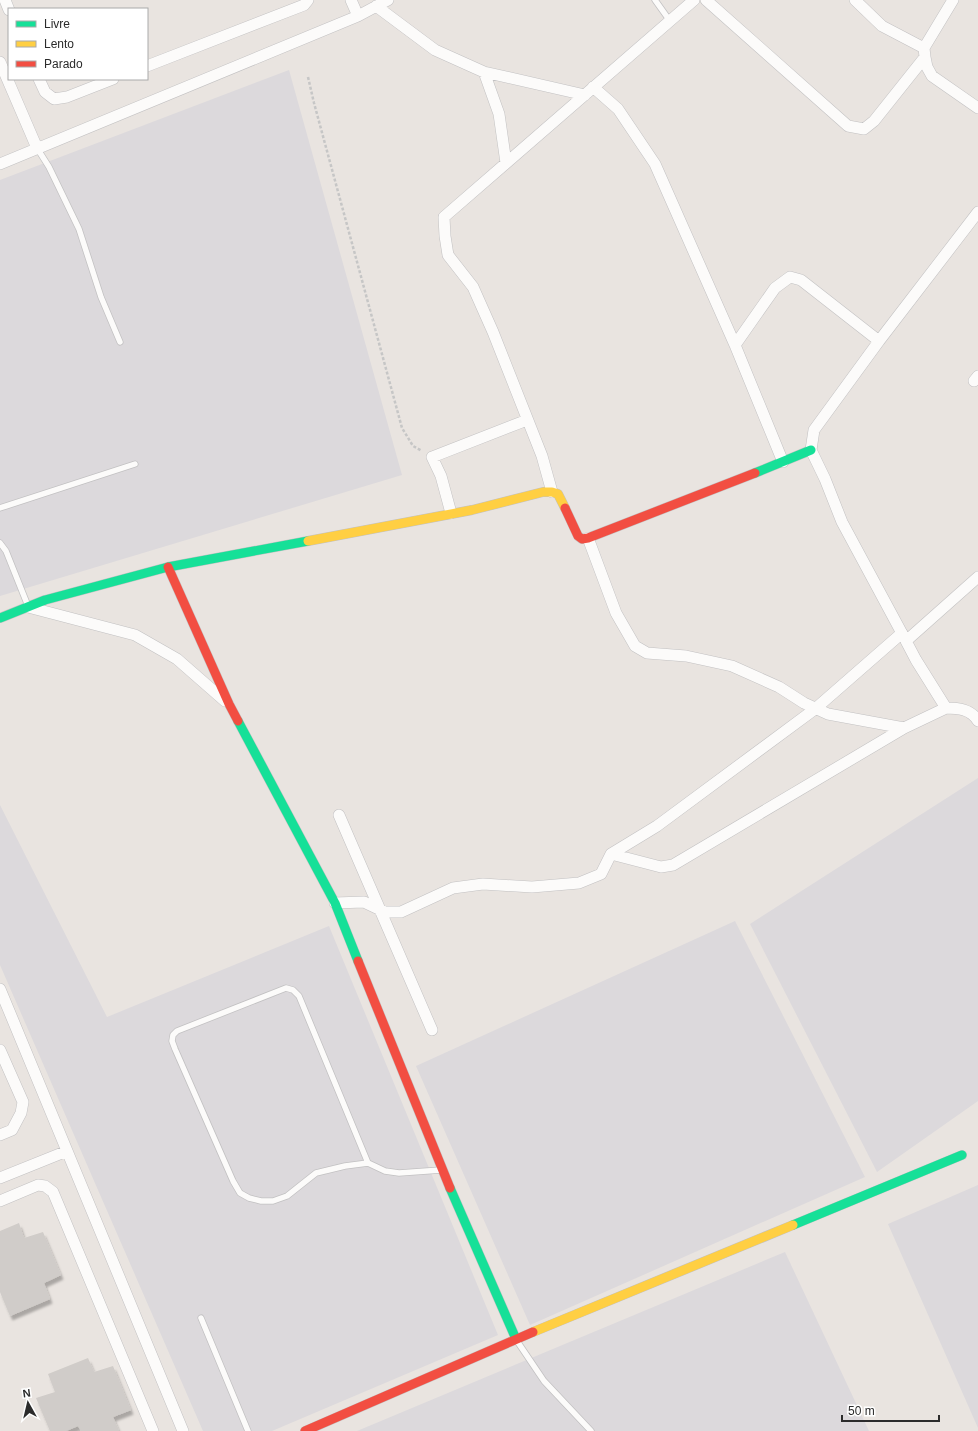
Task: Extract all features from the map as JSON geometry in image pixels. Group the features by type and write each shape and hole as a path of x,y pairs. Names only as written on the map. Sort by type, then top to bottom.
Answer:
{"street":[{"path":"148,66 304,5 308,0"},
{"path":"351,0 358,16"},
{"path":"0,164 358,16 388,0"},
{"path":"552,492 542,456 494,332 473,287 448,255 444,217 694,0"},
{"path":"706,0 848,126 864,129 874,121 925,53 953,0"},
{"path":"855,0 882,26 925,53 927,67 932,76 978,108"},
{"path":"376,6 435,50 484,72 589,91 618,109 655,164 735,346 783,462"},
{"path":"0,62 37,148"},
{"path":"484,72 499,114 506,163"},
{"path":"39,80 45,92 54,99 67,97 111,80"},
{"path":"946,708 916,660 842,522 825,479 811,450 814,430 978,212"},
{"path":"735,346 775,288 790,277 801,280 879,342"},
{"path":"451,513 441,476 432,457 527,420"},
{"path":"0,618 45,600 168,567 472,510 543,492 558,494 578,536 588,538 811,450"},
{"path":"588,538 616,613 635,646 647,654 686,656 732,666 779,687 816,709 828,714 848,719 904,728"},
{"path":"168,567 229,704 335,903 442,1170 516,1339"},
{"path":"335,903 364,902 385,912 401,912 453,888 483,884 532,887 579,883 601,874 611,854 657,826 816,709 978,577"},
{"path":"28,606 135,636 177,659 229,704"},
{"path":"611,854 660,867 673,865 904,728 946,708 960,708 970,713 978,721"},
{"path":"340,815 432,1030"},
{"path":"0,989 183,1431"},
{"path":"0,1050 23,1102 22,1113 12,1130 0,1135"},
{"path":"0,1178 67,1151"},
{"path":"306,1431 516,1339 962,1155"},
{"path":"0,1201 38,1185 45,1186 53,1192 152,1431"}],"lane":[{"path":"655,0 670,21"},
{"path":"37,148 49,167 80,229 101,296 120,342"},
{"path":"0,508 135,464"},
{"path":"0,543 6,551 28,606"},
{"path":"368,1163 299,996 293,990 286,988 177,1031 173,1035 172,1041 175,1049 233,1181 240,1193 249,1198 261,1202 273,1201 287,1196 316,1173 345,1166 368,1163 385,1172 442,1170"},
{"path":"201,1318 248,1431"},
{"path":"516,1339 544,1382 592,1431"}],"path":[{"path":"308,77 402,428 413,446 432,457"}],"shaded area":[{"path":"289,70 402,475 0,596 0,180"},
{"path":"978,778 978,1101 877,1172 750,924"},
{"path":"0,805 107,1017 329,926 498,1335 272,1431 203,1431 0,965"},
{"path":"735,921 865,1177 530,1325 416,1066"},
{"path":"978,1185 978,1428 888,1224"},
{"path":"785,1252 869,1431 357,1431"}],"building":[{"path":"19,1223 24,1238 43,1232 61,1275 44,1283 50,1299 10,1316 0,1292 0,1231"},
{"path":"88,1358 94,1372 113,1366 131,1410 113,1417 119,1431 81,1431 78,1426 66,1431 50,1431 36,1398 55,1392 48,1374"}],"traffic: fast":[{"path":"755,473 811,450"},
{"path":"0,618 45,600 168,567 308,541"},
{"path":"238,721 335,903 358,961"},
{"path":"793,1225 962,1155"},
{"path":"450,1188 516,1339"}],"traffic: slow":[{"path":"308,541 472,510 543,492 558,494 565,508"},
{"path":"533,1332 793,1225"}],"traffic: jam":[{"path":"565,508 578,536 582,539 588,538 755,473"},
{"path":"168,567 238,721"},
{"path":"358,961 450,1188"},
{"path":"305,1431 533,1332"}]}
